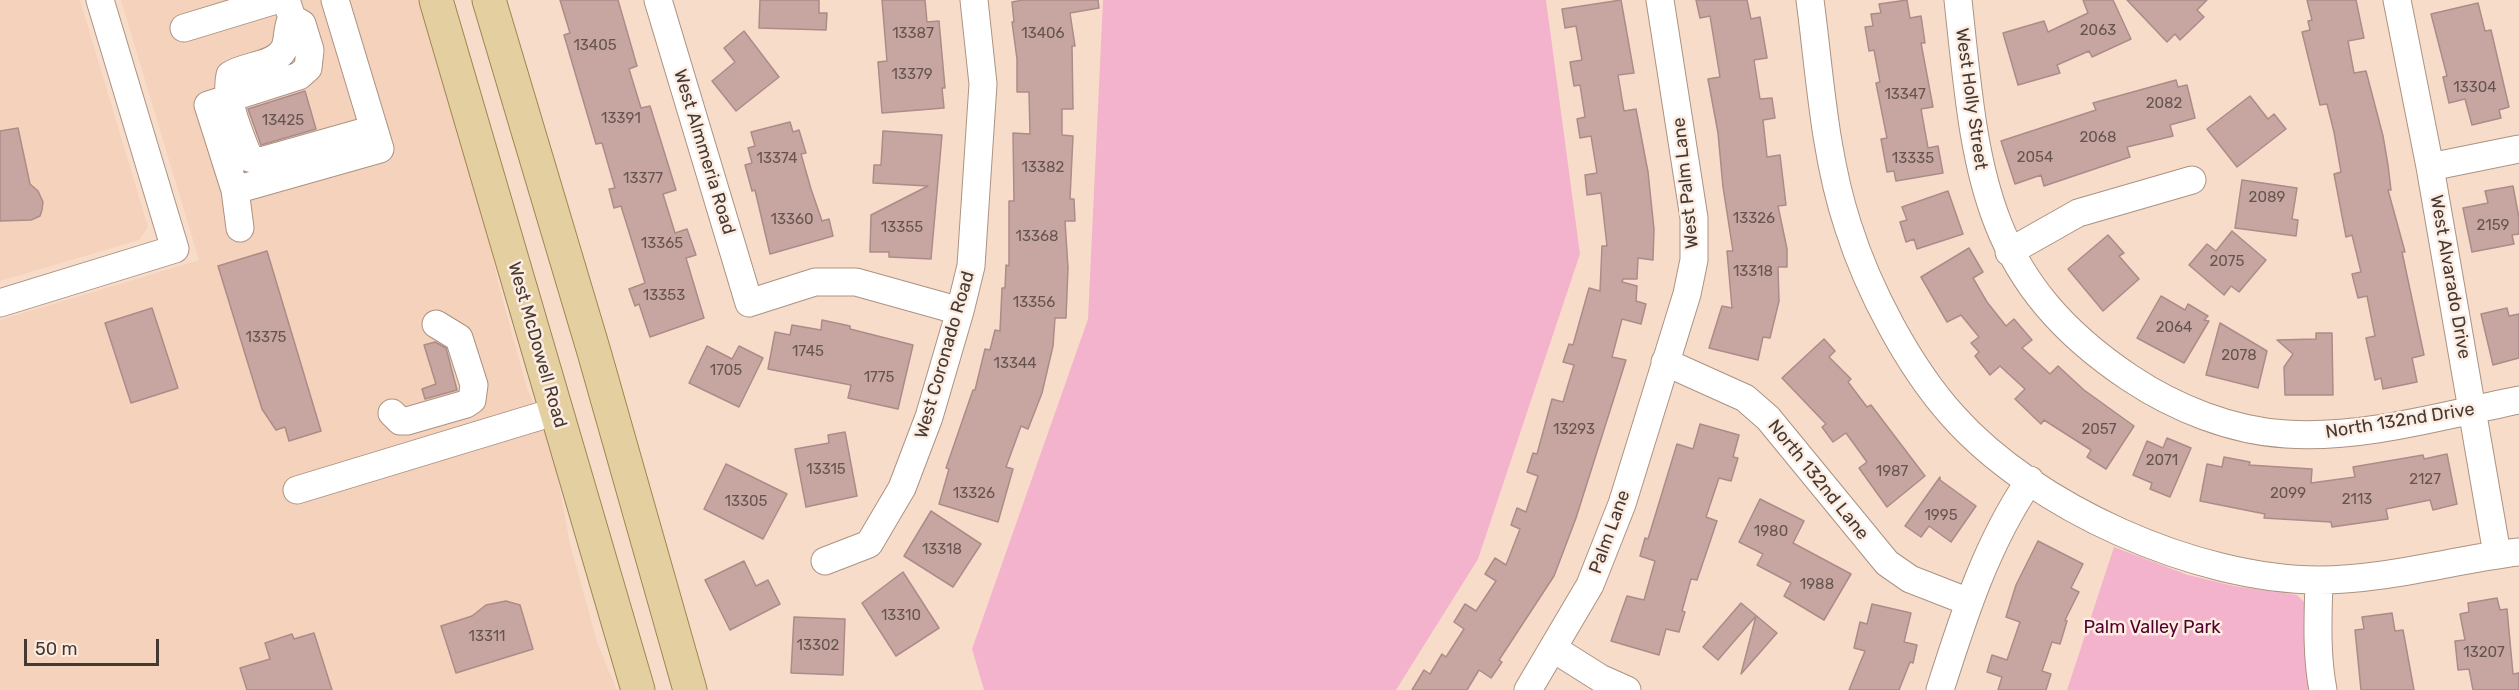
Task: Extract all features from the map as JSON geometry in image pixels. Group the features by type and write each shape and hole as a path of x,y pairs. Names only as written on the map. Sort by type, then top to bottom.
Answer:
{"main road":[{"name":"West McDowell Road","path":"436,0 636,682"},
{"path":"489,0 594,352 686,675 636,682"}],"street":[{"path":"0,303 175,249 100,0"},
{"path":"235,190 380,148 335,0"},
{"name":"West Almmeria Road","path":"660,0 749,303 815,282 856,282 960,311"},
{"name":"West Coronado Road","path":"825,561 869,544 902,488 929,417 960,311 971,266 983,84 975,0"},
{"name":"West Palm Lane","path":"1660,0 1694,218 1695,260 1687,294 1665,362"},
{"path":"1810,0 1837,189 1861,264 1877,301 1912,358 1951,415 1976,439 2030,480 2085,516 2174,554 2238,570 2319,580 2418,570 2508,553"},
{"name":"West Holly Street","path":"1958,0 1971,118 1982,177 2008,252 2037,295 2070,331 2095,354 2144,387"},
{"name":"West Alvarado Drive","path":"2397,0 2430,167 2473,409 2508,553"},
{"path":"184,28 284,6 287,26 283,52 276,59 230,75 228,86 230,97 249,158 261,161 374,129"},
{"path":"230,97 208,105 235,190 240,228"},
{"path":"2430,167 2519,149"},
{"path":"2008,252 2078,213 2192,180"},
{"path":"393,413 400,421 407,421 466,404 472,400 474,385 459,338 436,324"},
{"name":"North 132nd Lane","path":"1665,362 1745,398 1768,418 1887,563 1910,579 1969,602"},
{"name":"Palm Lane","path":"1528,690 1590,585 1614,525 1665,362"},
{"name":"North 132nd Drive","path":"2144,387 2220,421 2253,430 2286,434 2329,434 2519,400"},
{"path":"297,490 557,411"},
{"path":"1940,690 1969,602 2000,530 2030,480"},
{"path":"2319,580 2318,637 2323,690"},
{"path":"1554,649 1600,678 1627,690"}],"shaded area":[{"path":"0,0 80,0 148,227 139,240 0,281"},
{"path":"121,0 419,0 482,212 500,290 527,388 551,441 570,544 598,645 617,690 0,690 0,320 199,260"}],"green space":[{"path":"1103,0 1546,0 1580,254 1478,559 1396,690 984,690 972,649 1088,319"},
{"name":"Palm Valley Park","path":"2114,547 2188,575 2234,586 2297,595 2304,602 2311,690 2067,690"}],"building":[{"path":"560,0 618,0 637,66 629,69 641,108 650,106 676,190 663,194 675,233 687,229 696,255 686,258 704,318 650,337 639,304 635,306 629,289 645,283 621,206 614,208 609,189 615,188 602,143 596,144 564,35 570,33"},
{"path":"760,0 819,0 819,13 827,13 826,30 759,28"},
{"path":"882,0 925,0 927,22 939,21 945,88 942,88 944,108 882,113 878,62 887,61"},
{"path":"1098,0 1099,8 1070,13 1075,46 1072,46 1073,109 1062,109 1062,135 1073,136 1070,199 1074,199 1075,221 1065,221 1068,268 1066,318 1055,318 1053,346 1042,393 1028,429 1021,426 1006,467 1013,469 998,522 939,504 949,469 946,468 973,390 975,390 985,349 990,350 995,330 1000,331 1002,288 1005,288 1006,265 1009,266 1009,201 1014,201 1013,133 1030,134 1029,92 1017,92 1017,59 1012,22 1014,22 1012,2"},
{"path":"1621,0 1634,73 1618,75 1624,111 1636,109 1648,172 1654,229 1653,260 1638,258 1637,279 1623,279 1622,282 1637,286 1636,301 1646,304 1641,324 1622,319 1612,357 1626,360 1576,518 1554,576 1499,660 1502,662 1491,678 1479,670 1467,690 1412,690 1424,670 1430,674 1442,654 1446,657 1464,629 1454,622 1465,604 1476,611 1496,581 1485,574 1495,558 1506,565 1520,529 1511,525 1517,508 1526,512 1538,476 1527,472 1533,453 1537,454 1552,399 1563,402 1574,365 1563,362 1569,344 1573,345 1589,288 1600,291 1602,246 1607,246 1601,193 1587,195 1585,175 1597,173 1591,136 1580,138 1577,119 1585,117 1580,85 1574,86 1570,62 1582,60 1576,26 1565,28 1562,9"},
{"path":"1696,0 1747,0 1751,19 1760,17 1767,58 1754,60 1760,99 1772,98 1775,118 1763,120 1767,157 1780,155 1786,205 1778,206 1787,249 1787,267 1778,267 1779,301 1770,338 1763,337 1758,360 1709,348 1722,306 1732,308 1727,251 1733,251 1723,187 1718,133 1708,79 1720,77 1710,16 1700,18"},
{"path":"1907,0 1910,18 1921,16 1925,43 1921,43 1933,107 1921,109 1928,148 1938,146 1943,173 1896,181 1894,171 1887,172 1881,139 1887,138 1876,83 1880,82 1874,50 1869,51 1865,27 1873,26 1871,14 1881,13 1879,4"},
{"path":"2083,0 2113,0 2131,39 2092,57 2089,51 2057,65 2060,73 2018,85 2003,33 2044,21 2048,32 2088,13"},
{"path":"2127,0 2207,0 2197,10 2204,17 2180,40 2175,34 2167,42"},
{"path":"2307,0 2356,0 2364,38 2348,41 2354,73 2366,71 2383,136 2391,190 2388,190 2405,252 2402,252 2424,355 2412,358 2417,382 2383,389 2381,378 2375,380 2366,338 2375,336 2367,296 2358,298 2352,274 2361,272 2352,235 2346,237 2334,174 2341,172 2334,132 2327,104 2320,105 2302,32 2310,30 2308,21 2312,20"},
{"path":"2478,3 2485,31 2491,30 2509,107 2499,110 2501,118 2472,125 2465,99 2449,103 2443,77 2447,76 2431,14"},
{"path":"744,31 779,77 736,111 712,81 735,62 724,48"},
{"path":"2176,80 2178,87 2187,85 2195,118 2170,125 2173,136 2127,147 2130,157 2044,186 2041,175 2015,184 2001,141 2096,110 2093,103"},
{"path":"305,91 316,129 261,145 248,109"},
{"path":"2250,96 2268,119 2274,114 2286,129 2237,167 2207,129"},
{"path":"790,122 793,132 799,130 806,153 801,154 811,189 822,221 829,219 833,236 770,254 755,190 752,191 745,165 752,163 748,148 755,146 751,132"},
{"path":"18,128 30,184 38,191 43,202 42,210 40,216 31,220 0,221 0,131"},
{"path":"883,131 942,135 931,259 889,257 889,252 870,252 871,215 928,186 873,183 874,165 881,165"},
{"path":"2242,180 2297,188 2292,219 2298,220 2296,236 2235,228"},
{"path":"2513,186 2519,218 2519,234 2512,235 2514,244 2472,252 2463,208 2488,203 2485,191"},
{"path":"1948,191 1963,234 1917,249 1914,239 1906,242 1900,222 1907,220 1902,207"},
{"path":"2232,231 2266,260 2239,292 2231,286 2224,295 2189,265 2207,244 2216,251"},
{"path":"2108,235 2124,253 2119,256 2139,279 2103,311 2068,269"},
{"path":"1969,248 1983,272 1973,278 1987,302 2006,326 2014,319 2032,340 2022,348 2050,374 2058,366 2084,390 2134,426 2106,469 2087,457 2091,450 2044,420 2041,424 2015,399 2025,389 2000,366 1990,375 1975,356 1979,352 1971,343 1979,337 1961,315 1947,322 1921,277"},
{"path":"267,251 321,431 289,441 285,427 276,430 262,409 218,266"},
{"path":"2161,296 2185,310 2188,304 2208,316 2204,320 2209,321 2184,363 2137,338"},
{"path":"152,308 178,388 131,403 105,323"},
{"path":"2507,308 2509,316 2519,314 2519,358 2493,365 2481,314"},
{"path":"822,320 913,345 898,409 848,398 851,385 768,369 775,332 790,335 792,325 821,330"},
{"path":"2220,323 2267,351 2258,388 2206,375"},
{"path":"2316,333 2332,333 2333,395 2285,395 2284,367 2293,354 2277,340 2316,339"},
{"path":"1824,339 1835,351 1829,357 1851,379 1848,382 1867,407 1871,405 1925,476 1887,507 1859,468 1867,462 1846,433 1833,442 1822,427 1826,424 1782,378"},
{"path":"435,342 446,348 457,390 425,399 422,389 436,384 424,345"},
{"path":"707,346 732,359 739,346 763,358 739,407 689,383"},
{"path":"1700,424 1739,435 1733,457 1738,458 1731,481 1719,478 1706,517 1717,521 1697,580 1691,579 1679,632 1666,629 1659,655 1611,641 1627,596 1644,600 1655,561 1640,556 1645,538 1648,539 1677,444 1693,449"},
{"path":"845,432 857,496 806,507 795,449 829,443 828,435"},
{"path":"2167,438 2191,448 2170,497 2150,489 2152,483 2133,475 2147,441 2163,448"},
{"path":"2447,454 2457,504 2433,510 2430,500 2386,509 2388,519 2332,527 2331,522 2264,518 2265,514 2200,501 2207,464 2222,467 2224,457 2250,462 2249,465 2312,469 2311,483 2355,477 2353,467 2423,455 2424,459"},
{"path":"726,464 787,494 763,539 704,509"},
{"path":"1940,477 1940,480 1976,506 1951,542 1929,526 1921,537 1905,526"},
{"path":"1760,499 1804,521 1793,543 1851,574 1824,620 1784,596 1791,583 1757,565 1763,554 1739,542"},
{"path":"931,511 981,544 953,587 904,556"},
{"path":"2038,541 2083,564 2071,588 2079,592 2065,620 2067,621 2060,644 2052,642 2042,671 2051,674 2046,690 1998,690 2002,677 1987,672 1992,655 2007,660 2020,622 2006,617 2016,585"},
{"path":"744,561 756,586 768,580 780,604 730,630 705,580"},
{"path":"903,572 939,628 896,656 862,603"},
{"path":"2497,598 2500,610 2507,609 2513,674 2519,673 2519,690 2473,690 2469,669 2458,670 2455,641 2465,640 2460,614 2469,612 2468,603"},
{"path":"506,601 520,605 533,649 456,673 441,626 472,616 486,605"},
{"path":"1741,603 1777,633 1741,674 1756,616 1718,660 1703,647"},
{"path":"1872,604 1911,613 1904,642 1917,645 1913,663 1910,662 1899,690 1849,690 1865,651 1854,648 1860,622 1867,624"},
{"path":"2392,613 2395,631 2403,630 2414,690 2361,690 2355,630 2364,629 2362,617"},
{"path":"794,617 845,619 843,675 791,673"},
{"path":"314,633 332,690 247,690 240,668 270,659 265,643 292,634 294,639"}]}
